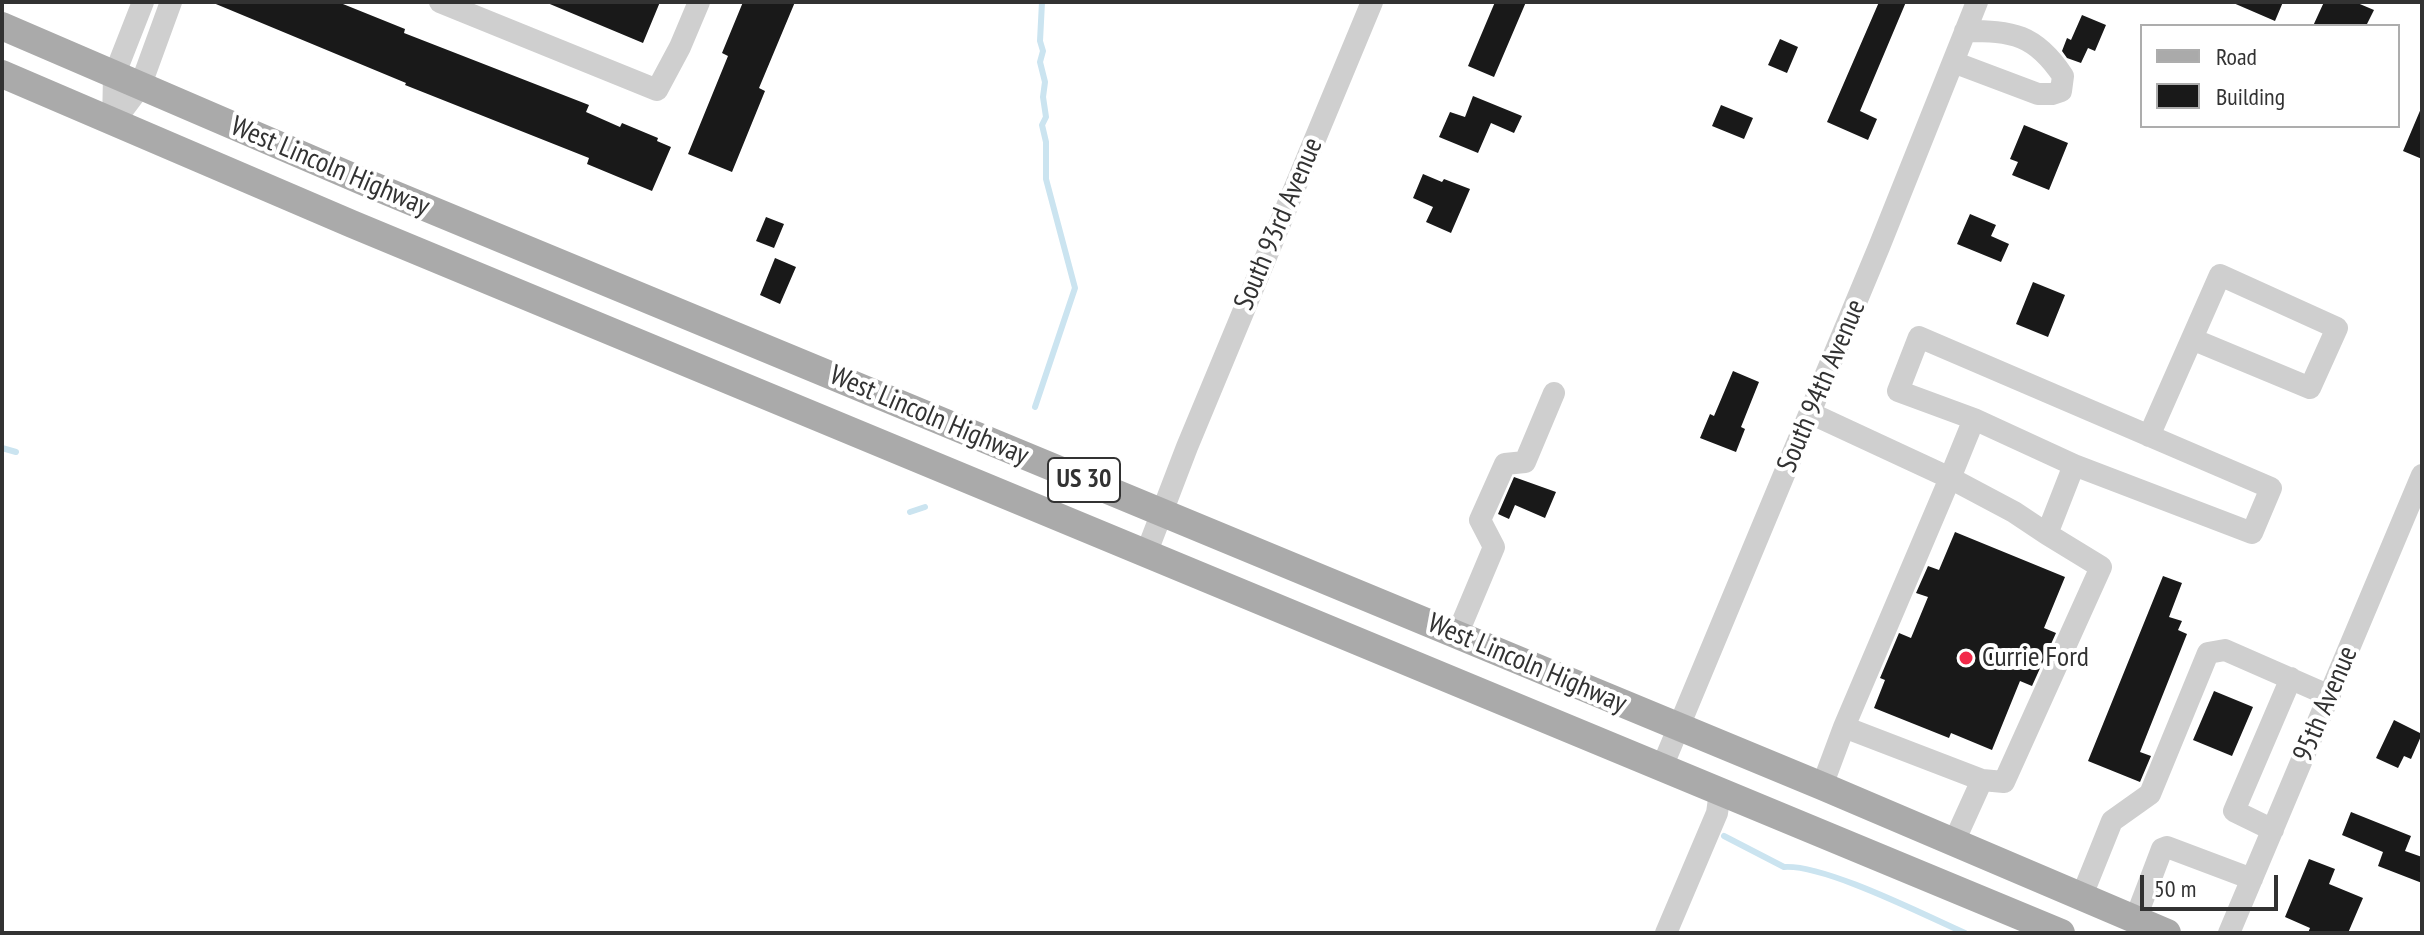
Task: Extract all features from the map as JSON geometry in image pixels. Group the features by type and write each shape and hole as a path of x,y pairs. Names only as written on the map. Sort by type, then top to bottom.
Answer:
{"main road":[{"name":"West Lincoln Highway","path":"2,26 140,87 1822,786 2167,933"},
{"name":"West Lincoln Highway","path":"2,74 1146,554 2061,933"}],"street":[{"path":"113,123 114,76 143,2"},
{"path":"113,123 140,87 171,2"},
{"path":"440,2 657,90 699,2"},
{"name":"South 93rd Avenue","path":"1146,554 1187,447 1372,2"},
{"name":"South 94th Avenue","path":"1662,767 1977,2"},
{"path":"1953,62 2038,94 2061,91 2063,76 2035,43 2013,34 1965,31"},
{"path":"2149,436 2220,275 2337,328 2310,388 2192,339"},
{"path":"1919,337 2271,488 2252,533 2074,465 1974,419 1898,391 1919,337"},
{"path":"1457,635 1494,547 1480,520 1505,464 1525,462 1554,393"},
{"path":"1810,413 1950,478 2014,512 2101,567 2004,782 1982,780 1844,727"},
{"path":"1822,786 1974,419"},
{"path":"2047,534 2074,465"},
{"name":"95th Avenue","path":"2229,933 2422,475"},
{"path":"2081,898 2112,821 2150,794 2208,653 2225,650 2330,696"},
{"path":"2273,830 2234,811 2291,678"},
{"path":"1953,844 1982,780"},
{"path":"1666,933 1717,813 1720,792"},
{"path":"2135,920 2162,849 2167,847 2252,879"}],"building":[{"path":"211,2 338,2 405,29 404,33 589,105 586,112 620,127 622,123 671,147 652,191 587,164 589,158 405,85"},
{"path":"545,2 660,2 643,43"},
{"path":"743,2 795,2 759,88 765,91 732,172 688,154 728,56 722,53"},
{"path":"1495,2 1526,2 1494,77 1468,66"},
{"path":"1879,2 1906,2 1860,111 1877,119 1868,140 1827,122"},
{"path":"2231,2 2283,2 2275,21"},
{"path":"2324,2 2355,2 2374,10 2367,24 2314,24"},
{"path":"2082,15 2106,25 2095,51 2088,48 2081,63 2067,58 2062,51 2067,38 2071,40"},
{"path":"1780,39 1798,47 1787,73 1768,65"},
{"path":"1473,96 1522,116 1514,133 1491,123 1478,153 1439,137 1450,112 1465,117"},
{"path":"1721,105 1753,118 1744,139 1712,126"},
{"path":"2422,106 2422,159 2403,151"},
{"path":"2024,125 2068,143 2049,190 2012,175 2018,162 2010,159"},
{"path":"1423,174 1470,189 1451,233 1426,222 1433,207 1413,198"},
{"path":"1970,214 1996,225 1991,236 2009,244 2001,262 1957,244"},
{"path":"766,217 784,224 774,248 756,241"},
{"path":"775,258 796,267 780,304 760,295"},
{"path":"2033,282 2065,295 2048,337 2016,324"},
{"path":"1733,371 1759,382 1741,427 1745,429 1736,452 1700,438 1710,414 1714,416"},
{"path":"1514,477 1556,492 1545,518 1515,505 1509,519 1498,514"},
{"name":"Currie Ford","path":"1955,532 2065,577 2044,628 2056,633 2032,686 2020,681 1992,750 1951,733 1949,738 1874,708 1885,680 1880,678 1899,633 1911,638 1928,597 1916,593 1928,566 1939,570"},
{"path":"2163,576 2182,583 2169,617 2182,621 2178,630 2187,634 2140,752 2151,756 2140,782 2088,761"},
{"path":"2214,691 2253,707 2232,756 2193,740"},
{"path":"2394,720 2422,734 2411,759 2404,756 2398,768 2376,758"},
{"path":"2351,812 2411,836 2405,851 2422,857 2422,883 2378,866 2383,852 2342,835"},
{"path":"2309,859 2335,869 2329,884 2363,898 2348,933 2308,933 2310,928 2285,917"}],"waterway":[{"path":"1035,407 1075,288 1046,179 1046,142 1042,125 1046,117 1043,97 1045,82 1040,62 1043,51 1040,41 1042,2"},
{"path":"2,448 16,452"},
{"path":"910,512 925,507"},
{"path":"1724,836 1784,867 1802,868 1848,882 1965,933"}],"place":[{"name":"Currie Ford","path":"1966,658"}]}
